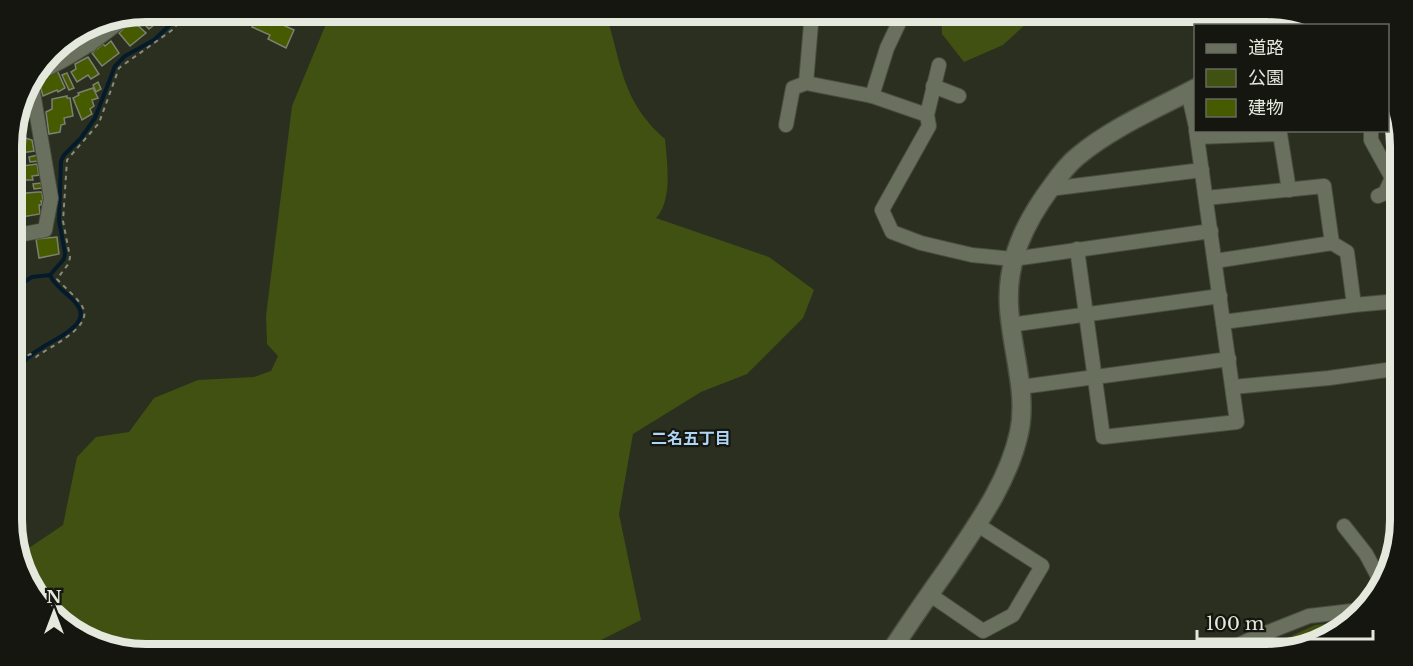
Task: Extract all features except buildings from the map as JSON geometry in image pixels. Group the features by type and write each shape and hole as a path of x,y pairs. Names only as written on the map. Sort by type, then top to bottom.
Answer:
{"street":[{"path":"806,83 811,22"},
{"path":"872,96 887,48 899,22"},
{"path":"51,67 90,45 111,28"},
{"path":"86,39 90,45"},
{"path":"939,65 927,115 929,126 882,210 892,232 921,243 972,255 1013,259 1211,231"},
{"path":"786,125 793,88 806,83 872,96 927,115"},
{"path":"933,86 959,96"},
{"path":"896,643 978,525 998,490 1013,455 1022,410 1021,387 1010,325 1008,287 1013,259 1029,218 1049,189 1076,157 1098,141 1192,90 1194,111"},
{"path":"23,234 45,230 51,198 34,96"},
{"path":"1077,249 1103,437 1237,422 1196,132 1280,134 1289,190"},
{"path":"1371,132 1371,140 1390,174"},
{"path":"1049,189 1202,170"},
{"path":"1378,196 1385,193 1390,182"},
{"path":"1206,198 1324,186 1332,243"},
{"path":"1215,261 1332,243 1347,252 1354,305"},
{"path":"1010,325 1221,296"},
{"path":"1223,322 1390,302"},
{"path":"1021,387 1229,358"},
{"path":"1233,387 1390,370"},
{"path":"929,594 983,631 1013,615 1042,566 978,525"},
{"path":"1344,526 1366,554 1377,575"},
{"path":"1243,643 1309,616 1349,611"}],"path":[{"path":"22,359 30,354 36,357 44,350 59,344 81,324 84,316 84,309 57,279 69,263 70,257 63,221 67,160 99,123 119,68 175,28 178,22"}],"green space":[{"path":"327,22 608,22 631,95 639,110 665,139 668,169 667,191 665,201 656,218 769,257 814,290 803,318 747,374 701,392 633,434 619,514 641,620 597,642 583,644 147,644 122,641 99,634 71,618 48,595 32,567 27,549 63,525 77,457 96,437 129,432 154,398 198,380 254,377 271,371 278,356 267,344 266,316 292,106"},
{"path":"941,22 1028,22 1003,45 964,62 942,34"},
{"path":"1334,623 1306,637 1277,643 1315,625"}],"waterway":[{"path":"23,283 32,277 50,275 64,259 59,221 61,161 95,118 115,66 125,56 154,40 172,22"},
{"path":"22,364 39,349 74,327 81,316 78,305 50,275"}],"district":[{"name":"二名五丁目","path":"691,438"}]}
